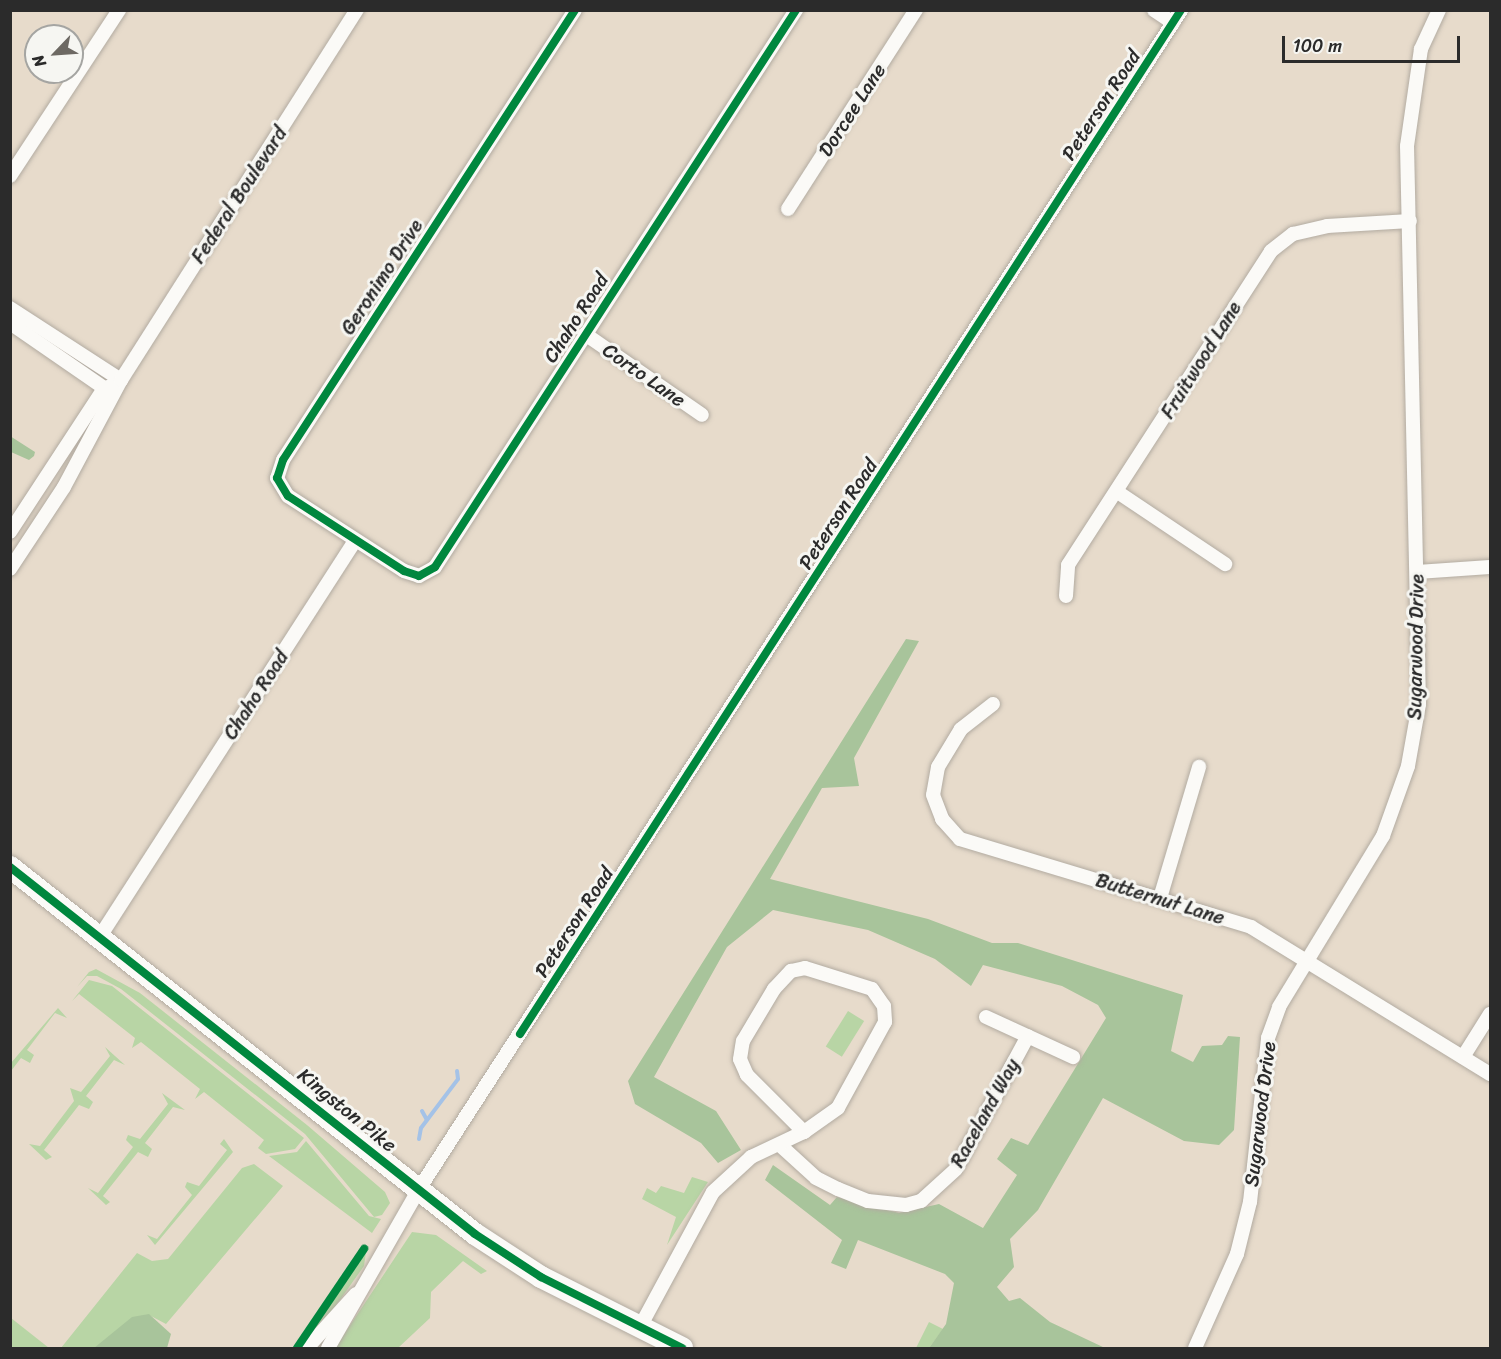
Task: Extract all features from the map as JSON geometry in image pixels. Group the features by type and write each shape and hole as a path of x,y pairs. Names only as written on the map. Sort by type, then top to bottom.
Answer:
{"main road":[{"name":"Kingston Pike","path":"10,867 419,1189 542,1277 682,1348"}],"street":[{"path":"10,176 118,10"},
{"name":"Federal Boulevard","path":"10,532 110,392 121,380 357,10"},
{"name":"Geronimo Drive","path":"355,541 288,496 277,478 283,460 575,10"},
{"name":"Dorcee Lane","path":"788,209 916,10"},
{"path":"1154,10 1173,23"},
{"name":"Peterson Road","path":"360,1290 419,1189 1181,10"},
{"name":"Sugarwood Drive","path":"1194,1348 1237,1254 1250,1202 1268,1038 1279,1007 1383,836 1408,766 1419,704 1418,572 1407,146 1421,49 1439,10"},
{"name":"Chaho Road","path":"99,938 355,541 404,571 419,576 435,567 792,12"},
{"name":"Fruitwood Lane","path":"1066,596 1068,565 1119,493 1271,251 1293,234 1327,226 1410,222"},
{"path":"10,308 110,392"},
{"path":"10,323 121,380"},
{"name":"Corto Lane","path":"585,334 702,415"},
{"name":"Federal Boulevard","path":"10,569 110,392"},
{"path":"1119,493 1225,564"},
{"path":"1418,572 1491,567"},
{"name":"Butternut Lane","path":"993,704 961,729 938,767 933,795 942,819 960,839 985,849 1160,898 1251,927 1308,958 1491,1074"},
{"path":"1160,898 1199,767"},
{"path":"640,1327 714,1192 751,1157 782,1146 804,1132 838,1108 885,1022 884,1006 872,989 806,968 791,972 767,998 742,1041 740,1059 747,1075 804,1132"},
{"path":"1463,1057 1491,1014"},
{"path":"986,1017 1073,1057"},
{"name":"Raceland Way","path":"782,1146 816,1178 868,1201 906,1205 921,1201 956,1169 1028,1036"},
{"path":"307,1348 360,1290"},
{"path":"328,1348 360,1290"}],"green space":[{"path":"10,436 35,452 34,456 29,460 11,452"},
{"path":"906,639 919,641 854,758 859,786 822,788 770,879 928,919 992,943 1018,943 1183,995 1171,1051 1193,1062 1202,1046 1222,1045 1228,1036 1240,1037 1234,1130 1219,1145 1184,1141 1103,1098 1038,1210 1010,1239 1014,1267 997,1287 1009,1301 1020,1298 1050,1322 1105,1348 929,1348 946,1324 954,1283 945,1274 858,1240 846,1269 831,1263 842,1240 765,1180 773,1165 830,1205 837,1197 899,1213 939,1204 983,1228 1017,1175 997,1159 1011,1138 1028,1145 1106,1018 1098,1005 1062,986 983,965 971,986 935,959 868,930 773,910 727,947 654,1077 716,1111 741,1150 718,1163 701,1143 635,1104 628,1081"},
{"path":"96,969 140,993 307,1125 385,1192 390,1203 382,1215 374,1217 305,1134 121,989 97,976 87,976 77,987 89,972"},
{"path":"89,980 112,986 304,1138 295,1149 266,1154 258,1148 264,1140 204,1092 195,1099 200,1089 141,1042 132,1048 135,1038 79,994 72,1001"},
{"path":"58,1008 67,1018 55,1013 27,1050 34,1055 30,1063 21,1058 11,1071 11,1063"},
{"path":"848,1011 864,1021 842,1057 826,1047"},
{"path":"105,1047 125,1065 114,1060 86,1096 93,1102 89,1109 79,1105 44,1150 52,1157 46,1160 29,1144 40,1146 74,1101 70,1088 81,1092 110,1056"},
{"path":"162,1093 185,1110 173,1107 145,1143 152,1149 148,1157 138,1152 103,1196 110,1202 106,1205 88,1188 98,1193 133,1147 126,1140 128,1135 140,1139 168,1104"},
{"path":"224,1139 233,1152 155,1245 147,1235 157,1239 192,1195 185,1187 187,1182 199,1186 227,1150 220,1144"},
{"path":"306,1141 369,1216 381,1219 372,1233 269,1156 297,1152"},
{"path":"254,1164 283,1186 166,1324 149,1315 94,1348 61,1348 137,1253 152,1261 168,1259 242,1168"},
{"path":"692,1177 708,1182 667,1245 676,1217 642,1199 647,1188 656,1193 661,1186 684,1193"},
{"path":"412,1232 436,1235 487,1271 481,1274 463,1261 431,1292 430,1318 398,1348 335,1348"},
{"path":"366,1252 364,1266 310,1342 300,1348"},
{"path":"149,1314 171,1334 167,1348 94,1348 132,1317"},
{"path":"11,1318 49,1348 11,1348"},
{"path":"929,1322 943,1329 929,1348 916,1348"}],"waterway":[{"path":"419,1139 421,1128 458,1079 457,1071"},
{"path":"422,1111 427,1120"}],"cycle path":[{"path":"575,10 283,460 277,478 288,496 404,571 419,576 435,567 796,10"},
{"path":"520,1034 1181,10"},
{"path":"10,867 475,1234 541,1277 682,1348"},
{"path":"297,1348 364,1249"}]}
